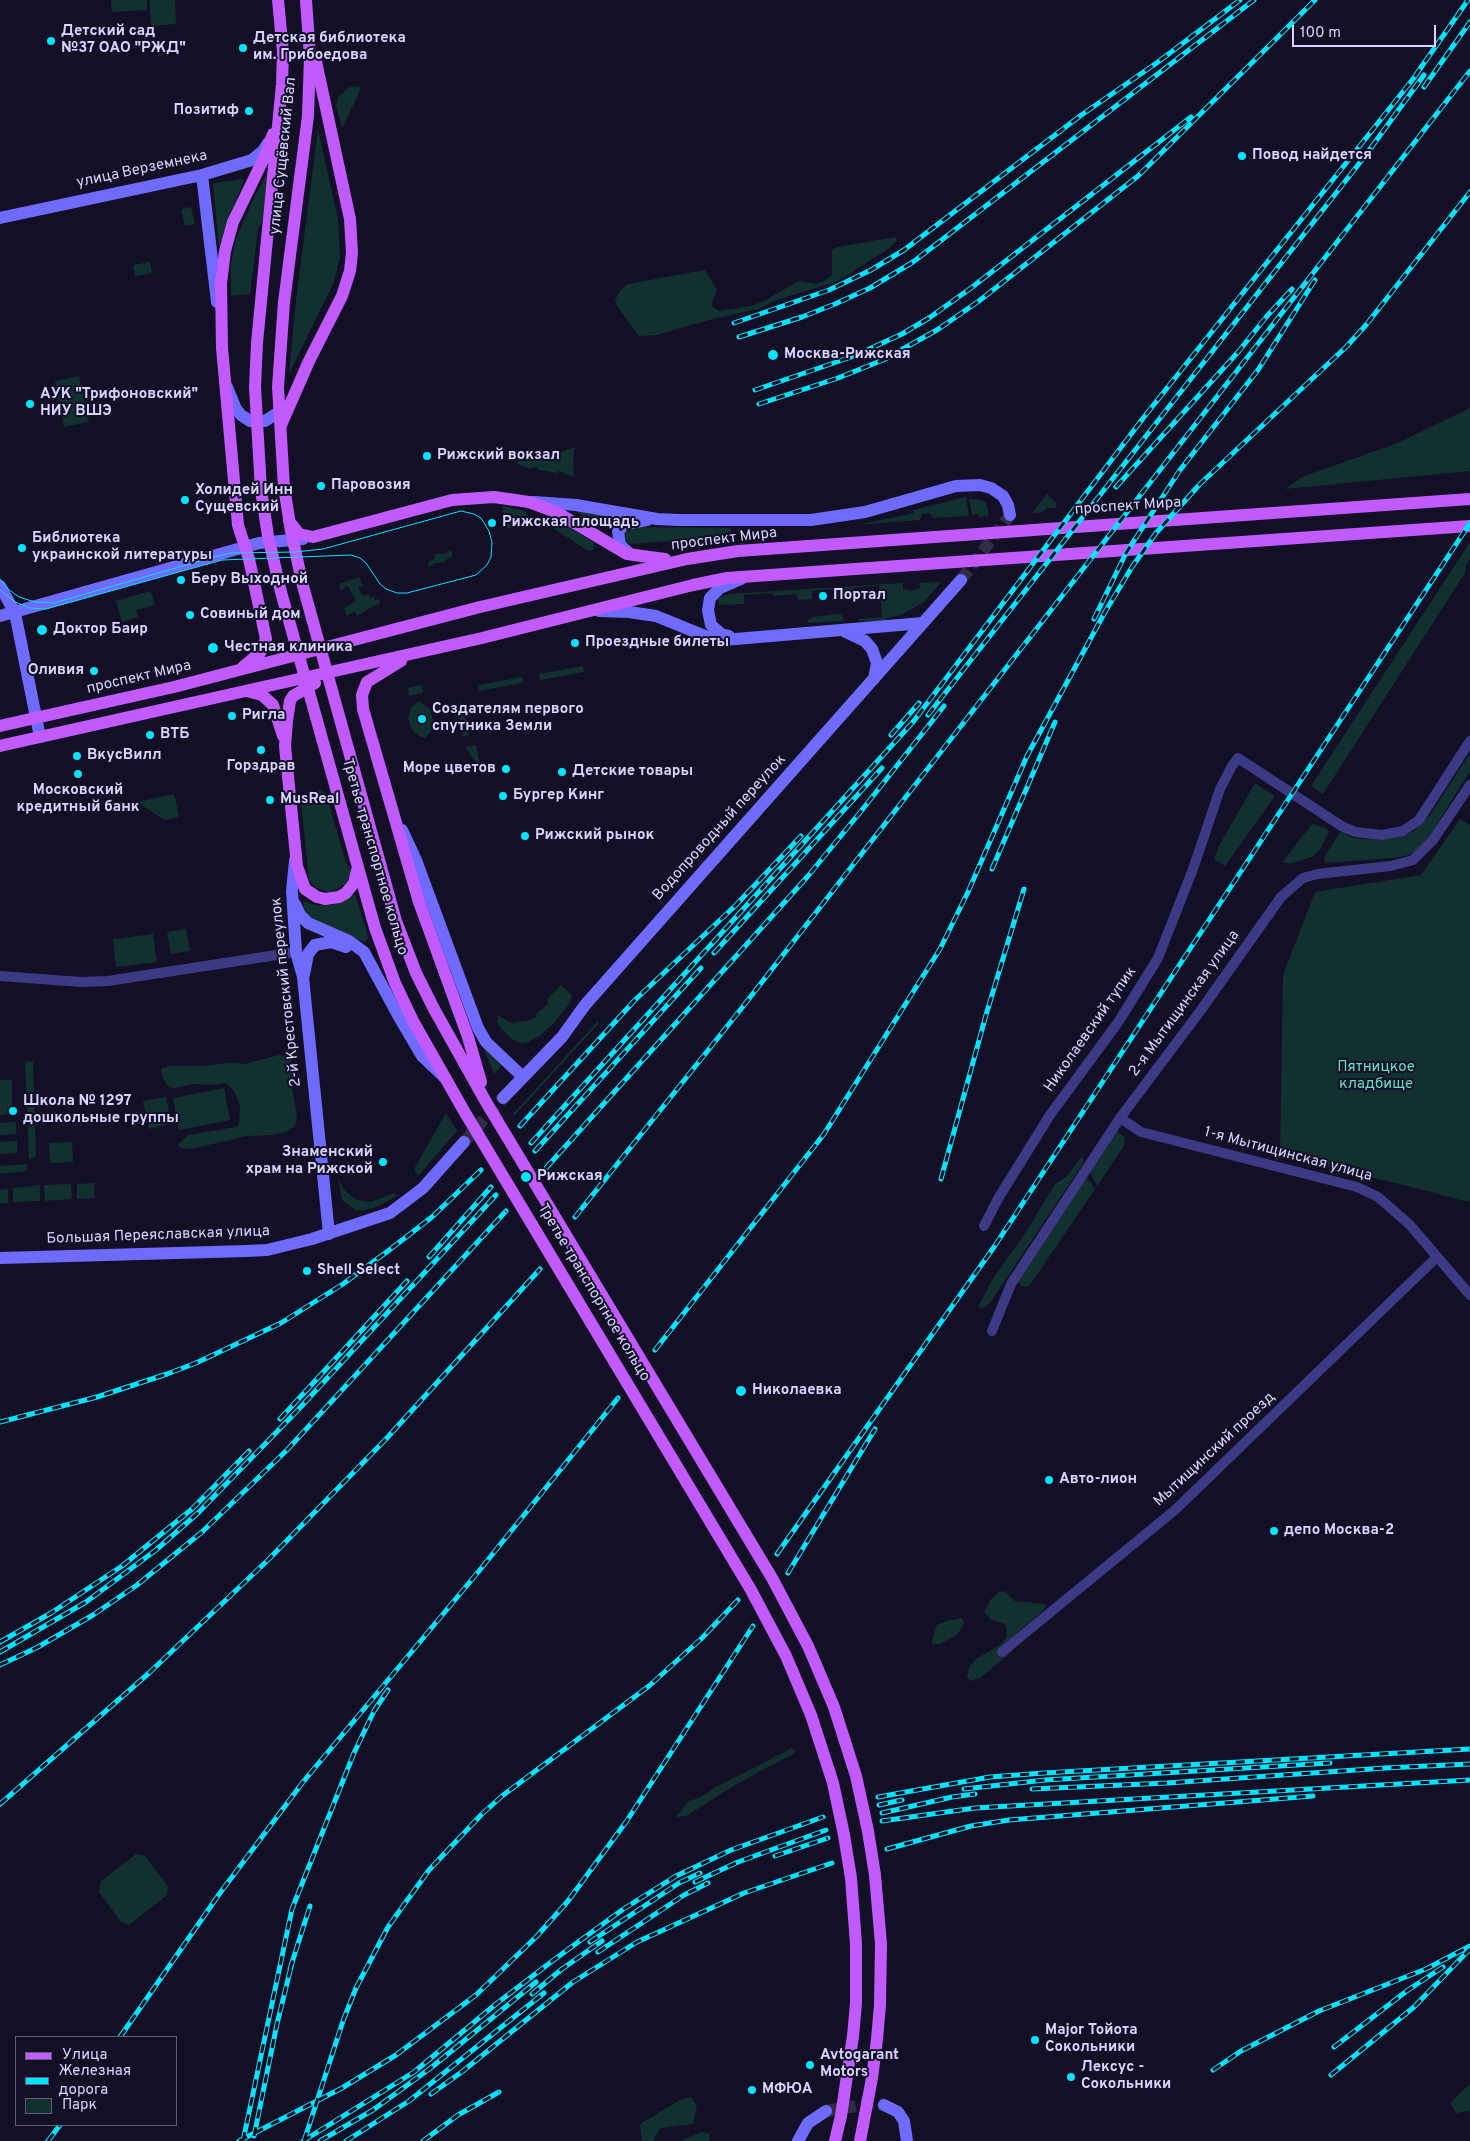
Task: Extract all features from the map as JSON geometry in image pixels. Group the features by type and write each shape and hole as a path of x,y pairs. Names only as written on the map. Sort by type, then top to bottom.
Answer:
{"main road":[{"name":"улица Сущёвский Вал","path":"267,253 282,84 282,52 278,0"},
{"name":"улица Сущёвский Вал","path":"290,256 308,116 309,30 306,0"},
{"path":"309,30 343,178 352,232 350,271 342,296 290,402 279,437 285,506 293,528 299,534 313,537"},
{"path":"222,348 221,283 225,251 233,222 264,158 274,129 282,84"},
{"name":"улица Верземнека","path":"0,218 202,175 252,160 263,151 274,129"},
{"path":"202,175 222,348 238,525 245,547 266,639 260,653 236,671"},
{"name":"Третье транспортное кольцо","path":"267,253 257,343 255,387 256,428 263,504 281,592 374,928 395,983 446,1079 751,1590 786,1656 811,1715 830,1776 842,1825 851,1878 856,1944 856,2003 853,2036 841,2116 835,2141"},
{"name":"Третье транспортное кольцо","path":"290,256 280,345 278,387 281,458 286,508 303,586 396,921 416,973 486,1102 772,1578 800,1629 834,1706 856,1776 875,1875 881,1944 877,2039 860,2141"},
{"path":"225,379 236,409 250,421 270,418 290,402"},
{"path":"0,616 245,547 272,541 313,537 452,500 494,497 613,510 657,518 726,522 811,520 865,512 933,492 968,485 986,486 996,490 1006,499 1010,515"},
{"name":"проспект Мира","path":"0,726 236,671 480,607 687,559 738,552 1470,499"},
{"path":"528,502 556,512 618,550 638,557 687,559"},
{"path":"638,557 627,552 620,545 618,531 630,523 657,518"},
{"path":"0,746 417,653 693,585 753,575 952,563 1470,526"},
{"path":"749,638 721,634 711,625 708,610 710,598 714,592 730,583 753,575"},
{"name":"Водопроводный переулок","path":"503,1098 562,1036 585,1006 961,580"},
{"path":"0,586 16,613 40,737"},
{"path":"581,614 610,611 656,616 716,639 749,638 923,623"},
{"path":"842,630 865,641 872,649 877,663 873,681"},
{"path":"417,653 367,682 362,695 365,717 429,932 468,1037 486,1102"},
{"name":"2-й Крестовский переулок","path":"329,1234 304,977 296,952 293,896 295,851 285,746 288,711 293,696 336,671"},
{"name":"2-й Крестовский переулок","path":"248,691 262,695 273,706 285,746"},
{"path":"392,812 416,860 478,1028 486,1042 523,1077"},
{"path":"295,851 302,883 310,894 317,897 332,898 346,893 356,878 356,865"},
{"path":"293,896 300,915 308,923 349,941 364,952 425,1060 446,1079"},
{"path":"304,977 306,962 311,949 319,944 331,942 347,947 360,956 381,985"},
{"name":"Большая Переяславская улица","path":"0,1258 247,1252 285,1246 378,1218 400,1207 423,1188 464,1142"},
{"path":"884,2105 898,2112 904,2121 907,2141"},
{"path":"798,2141 808,2123 826,2111"}],"street":[{"name":"Николаевский тупик","path":"984,1226 998,1197 1050,1115 1119,1021 1158,958 1193,869 1220,789 1238,758 1343,827 1369,834 1392,833 1411,827 1426,811 1470,741"},
{"name":"2-я Мытищинская улица","path":"992,1331 1011,1284 1120,1118 1201,1010 1280,897 1303,878 1327,871 1391,866 1413,860 1433,840 1470,785"},
{"path":"0,976 81,982 108,981 296,952"},
{"name":"1-я Мытищинская улица","path":"1120,1118 1140,1132 1357,1187 1378,1197 1394,1209 1470,1295"},
{"name":"Мытищинский проезд","path":"1002,1652 1174,1510 1437,1257"}],"green space":[{"path":"111,0 147,0 147,10 112,12"},
{"path":"149,0 175,0 176,24 151,26"},
{"path":"361,86 342,128 336,106 338,97 350,87"},
{"path":"318,129 338,219 340,257 334,282 289,374 296,300"},
{"path":"267,173 262,221 258,229 250,294 231,296 231,263 236,239"},
{"path":"243,179 219,248 213,185 215,183"},
{"path":"191,207 195,224 185,226 181,209"},
{"path":"896,237 897,241 888,249 838,281 777,300 758,309 656,335 639,336 617,306 615,300 620,291 628,284 705,270 717,290 711,305 719,311 751,306 766,300 798,281 817,284 824,281 832,275 832,250 837,247"},
{"path":"150,262 152,273 135,276 133,265"},
{"path":"79,376 89,422 64,427 55,381"},
{"path":"1470,408 1470,471 1285,489 1302,477 1395,444"},
{"path":"575,447 573,458 574,477 564,474 564,472 538,470 538,468 532,467 531,469 517,464 518,461 537,458 547,454 548,456 553,454 553,452 558,451 559,453"},
{"path":"1047,494 1056,503 1056,508 1047,508 1043,512 1032,513"},
{"path":"966,497 969,516 933,518 929,513 922,514 920,520 857,525 914,513 913,510"},
{"path":"969,499 982,500 986,503 989,516 979,517 978,514 972,515"},
{"path":"502,507 525,511 532,521 507,529"},
{"path":"574,510 612,517 605,527 601,528"},
{"path":"549,515 593,542 594,549 590,551 585,549 544,522"},
{"path":"633,527 731,528 731,537 629,544 626,542 624,533"},
{"path":"1470,542 1470,558 1465,568 1465,573 1323,794 1311,786"},
{"path":"451,550 453,556 445,560 446,562 435,563 429,567 428,563 435,558 434,554 444,554"},
{"path":"359,577 363,586 358,588 363,596 369,594 370,598 374,596 375,600 379,599 380,604 357,616 355,611 346,616 344,608 356,601 348,586 340,590 339,584"},
{"path":"941,582 924,602 903,614 886,618 886,621 859,621 858,619 882,617 879,585 854,588 854,590 844,591 844,596 834,597 833,589 812,591 812,599 798,600 797,594 773,596 772,593 744,595 744,604 719,605 718,598 729,594 903,583 903,589 910,591 920,588 919,583"},
{"path":"151,591 155,605 136,610 138,617 122,622 116,601"},
{"path":"842,615 844,621 807,623 812,617"},
{"path":"583,666 584,672 540,680 539,674"},
{"path":"522,677 523,683 479,691 478,685"},
{"path":"422,685 423,693 409,696 408,688"},
{"path":"417,702 421,702 430,709 433,720 431,731 425,738 412,730 408,719 411,708"},
{"path":"462,702 469,735 463,737 457,703"},
{"path":"476,745 480,765 478,766 465,747"},
{"path":"1470,753 1470,771 1431,834 1419,849 1409,855 1394,858 1325,863 1324,858 1340,832 1354,838 1383,840 1405,836 1414,831 1430,815"},
{"path":"1255,783 1275,796 1225,866 1214,859 1219,846"},
{"path":"320,790 326,793 346,863 350,869 350,876 345,884 329,892 316,888 309,879 301,803 304,794"},
{"path":"174,794 179,817 164,820 137,802"},
{"name":"Пятницкое кладбище","path":"1460,819 1470,825 1470,1202 1280,1154 1283,975 1315,892 1421,875"},
{"path":"1312,824 1326,828 1329,832 1319,851 1312,857 1292,863 1284,863 1283,861"},
{"path":"355,894 367,932 368,938 365,942 312,921 303,911 304,901 316,905 331,905 342,902"},
{"path":"186,929 190,951 171,954 167,932"},
{"path":"153,934 157,962 116,967 113,939"},
{"path":"561,985 572,995 570,1003 555,1022 541,1035 528,1042 520,1043 512,1039 501,1029 497,1022 498,1015 511,1023 527,1021 537,1017 536,1014 548,1004 547,999"},
{"path":"598,1021 599,1023 514,1116 513,1114"},
{"path":"482,1045 503,1064 494,1074"},
{"path":"279,1055 289,1056 291,1060 291,1081 297,1116 295,1126 286,1132 247,1136 191,1149 181,1148 178,1145 188,1135 236,1127 239,1124 240,1105 234,1091 227,1084 193,1084 174,1088 169,1087 163,1079 161,1069 170,1066 245,1064"},
{"path":"25,1061 33,1062 36,1156 29,1160"},
{"path":"0,1080 12,1080 12,1114 0,1115"},
{"path":"224,1088 230,1120 179,1130 173,1098"},
{"path":"166,1097 171,1124 149,1129 143,1101"},
{"path":"446,1113 457,1131 418,1176 414,1169"},
{"path":"16,1122 16,1134 0,1135 0,1123"},
{"path":"1117,1132 1125,1137 1124,1146 1097,1186 1090,1173"},
{"path":"17,1141 17,1153 0,1154 0,1142"},
{"path":"72,1142 73,1162 50,1163 49,1143"},
{"path":"1082,1156 1084,1161 1082,1165 990,1303 983,1308 978,1307 992,1280 1026,1232 1055,1184 1067,1176"},
{"path":"27,1164 27,1171 0,1174 0,1166"},
{"path":"338,1178 344,1190 357,1200 370,1202 395,1193 397,1196 376,1207 355,1210 342,1200"},
{"path":"1087,1178 1095,1189 1030,1285 1026,1287 1021,1286 1018,1282"},
{"path":"94,1183 95,1198 77,1199 77,1184"},
{"path":"71,1184 72,1199 45,1201 44,1185"},
{"path":"40,1185 40,1201 13,1202 13,1188"},
{"path":"8,1189 8,1203 0,1203 0,1190"},
{"path":"1004,1591 1015,1601 1045,1604 1046,1608 1012,1637 1009,1642 1013,1651 980,1678 971,1681 967,1677 969,1667 976,1659 1000,1645 1007,1637 1006,1626 991,1620 984,1612 991,1599 999,1592"},
{"path":"961,1618 965,1622 957,1635 940,1644 931,1644 937,1625"},
{"path":"792,1748 796,1751 791,1755 735,1785 686,1816 676,1817 689,1801 699,1798 716,1787"},
{"path":"136,1854 144,1855 168,1886 167,1895 129,1925 121,1922 99,1892 101,1881"},
{"path":"1470,2084 1470,2111 1456,2113 1450,2103"},
{"path":"691,2097 697,2106 693,2124 660,2128 653,2141 642,2141 640,2124 680,2100"},
{"path":"701,2132 710,2134 709,2141 681,2141"}],"tunnel":[{"path":"961,580 1010,515"},
{"path":"464,1142 503,1098"},
{"path":"826,2111 874,2103 884,2105"}],"tram line":[{"path":"0,579 8,589 19,597 35,602 54,603 231,553 295,552 323,549 461,511 481,518 489,531 492,542 491,557 487,565 476,575 407,593 397,593 386,589 380,584 366,563 360,558 351,555 222,560 46,609 30,608 15,602 0,590"}],"railway":[{"path":"734,323 829,290 871,270 904,250 1080,116 1158,62 1240,0"},
{"path":"739,337 802,317 835,304 870,288 913,262 1254,0"},
{"path":"759,404 838,378 883,360 937,330 979,301 1138,176 1315,0"},
{"path":"531,1143 913,722 1144,417 1413,79 1468,0"},
{"path":"1424,87 1470,22"},
{"path":"575,1217 741,1009 1470,71"},
{"path":"928,715 1365,156 1424,75"},
{"path":"755,390 854,356 902,334 929,318 971,288 1191,117"},
{"path":"655,1350 824,1134 940,949 968,892 1027,756 1105,612 1132,567 1156,533 1200,484 1346,347 1366,325 1470,192"},
{"path":"1094,619 1126,553 1180,470 1258,370 1315,280"},
{"path":"1116,487 1239,351 1292,289"},
{"path":"777,1554 994,1247 1470,523"},
{"path":"891,735 919,703"},
{"path":"546,1168 808,876 944,706"},
{"path":"992,869 1055,722"},
{"path":"714,953 882,768"},
{"path":"520,1126 635,1000 736,905 801,836"},
{"path":"941,1179 986,1015 1024,889"},
{"path":"535,1151 701,968"},
{"path":"0,1422 97,1397 167,1374 196,1363 281,1323 343,1284 388,1251 432,1217 481,1170"},
{"path":"429,1257 491,1187"},
{"path":"0,1652 86,1602 156,1550 198,1513 297,1411 496,1195"},
{"path":"0,1665 38,1647 93,1615 137,1585 202,1532 287,1450 506,1211"},
{"path":"0,1804 149,1673 268,1560 386,1439 540,1269"},
{"path":"280,1419 407,1281"},
{"path":"121,2036 220,1893 303,1782 479,1571 618,1398"},
{"path":"788,1573 875,1429"},
{"path":"0,1642 51,1613 122,1566 192,1509 249,1451"},
{"path":"304,2141 343,2021 356,1988 388,1927 429,1870 481,1815 502,1796 649,1686 702,1638 738,1600"},
{"path":"239,2141 342,2088 396,2055 476,1995 537,1936 568,1901 626,1822 753,1626"},
{"path":"243,2141 292,1909 354,1753 374,1711 388,1690"},
{"path":"878,1797 990,1777 1470,1749"},
{"path":"964,1789 1045,1780 1330,1763"},
{"path":"1032,1789 1167,1783 1470,1764"},
{"path":"882,1821 975,1808 1470,1780"},
{"path":"882,1813 952,1797 975,1794"},
{"path":"887,1849 971,1826 1009,1820 1313,1796"},
{"path":"879,1805 902,1800"},
{"path":"303,2141 414,2072 496,2004 555,1959 622,1910 676,1876 731,1850 823,1817"},
{"path":"695,1882 738,1862 826,1830"},
{"path":"775,1856 828,1838"},
{"path":"431,2094 463,2071 573,1982 637,1942 744,1893 832,1863"},
{"path":"590,1942 679,1883 700,1873"},
{"path":"598,1952 684,1895 708,1883"},
{"path":"290,1969 310,1906"},
{"path":"532,1994 562,1969 602,1941"},
{"path":"1213,2070 1241,2051 1319,2011 1426,1969 1470,1946"},
{"path":"1331,2075 1414,2007 1470,1949"},
{"path":"254,2136 277,2024 292,1963"},
{"path":"1334,2047 1408,1990 1443,1967"},
{"path":"320,2141 373,2110 432,2067 536,1982"},
{"path":"346,2141 409,2101 544,1993"},
{"path":"423,2141 458,2115 499,2092"},
{"path":"48,2141 59,2126"}],"place":[{"name":"Детский сад №37 ОАО \"РЖД\"","path":"51,41"},
{"name":"Детская библиотека им. Грибоедова","path":"243,48"},
{"name":"Позитиф","path":"249,111"},
{"name":"Повод найдется","path":"1242,156"},
{"name":"Москва-Рижская","path":"773,355"},
{"name":"АУК \"Трифоновский\" НИУ ВШЭ","path":"30,404"},
{"name":"Рижский вокзал","path":"427,456"},
{"name":"Паровозия","path":"321,486"},
{"name":"Холидей Инн Сущевский","path":"185,500"},
{"name":"Рижская площадь","path":"492,523"},
{"name":"Библиотека украинской литературы","path":"22,548"},
{"name":"Беру Выходной","path":"181,580"},
{"name":"Портал","path":"823,596"},
{"name":"Совиный дом","path":"190,615"},
{"name":"Доктор Баир","path":"42,630"},
{"name":"Проездные билеты","path":"575,643"},
{"name":"Честная клиника","path":"213,648"},
{"name":"Оливия","path":"94,671"},
{"name":"Ригла","path":"232,716"},
{"name":"Создателям первого спутника Земли","path":"422,719"},
{"name":"ВТБ","path":"150,735"},
{"name":"Горздрав","path":"261,750"},
{"name":"ВкусВилл","path":"77,756"},
{"name":"Море цветов","path":"506,769"},
{"name":"Детские товары","path":"562,772"},
{"name":"Московский кредитный банк","path":"78,774"},
{"name":"Бургер Кинг","path":"503,796"},
{"name":"MusReal","path":"270,800"},
{"name":"Рижский рынок","path":"525,836"},
{"name":"Школа № 1297 дошкольные группы","path":"13,1111"},
{"name":"Знаменский храм на Рижской","path":"383,1162"},
{"name":"Рижская","path":"526,1177"},
{"name":"Shell Select","path":"307,1271"},
{"name":"Николаевка","path":"741,1391"},
{"name":"Авто-лион","path":"1049,1480"},
{"name":"депо Москва-2","path":"1274,1531"},
{"name":"Major Тойота Сокольники","path":"1035,2040"},
{"name":"Avtogarant Motors","path":"810,2065"},
{"name":"Лексус - Сокольники","path":"1071,2077"},
{"name":"МФЮА","path":"752,2090"}]}
